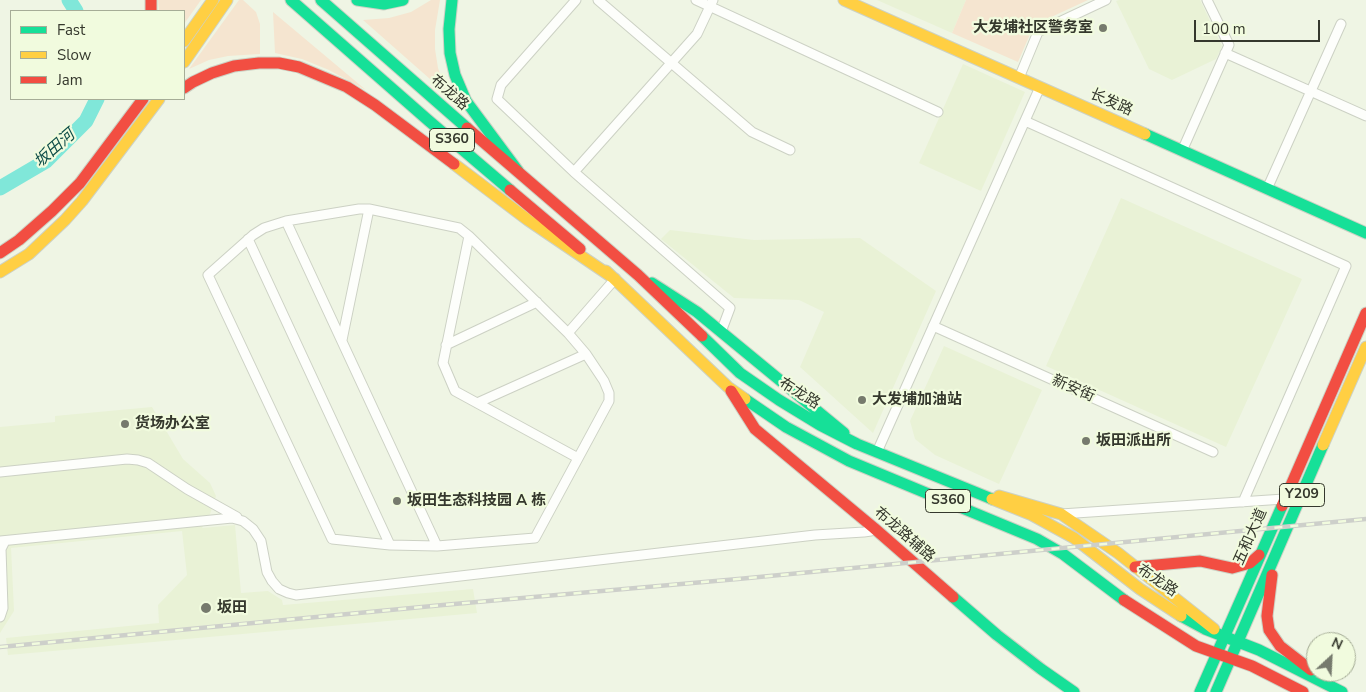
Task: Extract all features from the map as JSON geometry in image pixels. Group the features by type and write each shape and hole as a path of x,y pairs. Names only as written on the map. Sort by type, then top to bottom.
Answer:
{"main road":[{"path":"185,40 213,0"},
{"path":"185,61 227,0"},
{"name":"S360","path":"291,0 429,121 615,279 728,387 786,427 849,461 1024,532 1044,542 1076,563 1151,619 1196,646 1252,666 1303,692"},
{"name":"布龙路","path":"321,0 634,271 740,373 779,400 856,444 1032,515 1080,543 1126,579 1161,603 1205,629 1259,650 1338,690"},
{"path":"356,0 384,4 403,0"},
{"path":"452,0 449,29 450,53 455,75 466,101 518,171"},
{"name":"长发路","path":"844,0 1366,233"},
{"path":"185,87 212,73 234,66 259,63 279,63 299,67 347,87 375,105 528,220 615,279"},
{"path":"120,130 133,100"},
{"path":"0,254 19,240 66,197 91,169 142,100"},
{"path":"0,272 29,254 65,220 97,183 157,100"},
{"path":"145,118 167,100"},
{"path":"634,271 698,312 856,444"},
{"name":"五和大道","path":"1200,692 1366,313"},
{"name":"五和大道","path":"1216,692 1366,347"},
{"name":"布龙路辅路","path":"728,387 756,429 997,635 1074,692"},
{"path":"972,491 1062,514 1100,540 1224,636"},
{"path":"1135,567 1200,561 1232,568 1250,563 1259,555"},
{"path":"1273,562 1267,616 1272,636 1280,646 1338,690"}],"street":[{"path":"576,0 502,85 497,99 574,172 730,308 720,332"},
{"path":"598,0 752,132 790,150"},
{"path":"696,0 711,3 938,112"},
{"path":"1018,78 1038,32 1106,0"},
{"path":"1182,150 1229,45 1207,0"},
{"path":"574,172 697,34 711,3"},
{"path":"1267,189 1341,24"},
{"path":"1226,53 1366,116"},
{"path":"877,452 1040,87"},
{"path":"1025,121 1346,266 1243,502"},
{"path":"342,340 369,209"},
{"path":"369,209 459,228 568,333 586,354 604,381 609,393 609,401 535,538 437,546 390,545 332,539 208,275 248,239 264,228 286,221 369,209"},
{"path":"286,221 437,546"},
{"path":"469,236 443,362 455,392 578,458"},
{"path":"248,239 390,545"},
{"path":"568,333 615,279"},
{"path":"446,346 536,302"},
{"name":"新安街","path":"933,326 1213,452"},
{"path":"477,403 586,354"},
{"path":"0,472 127,460 138,460 148,464 253,528 261,541 267,572 272,581 279,589 296,595 815,535 864,532 871,531 874,528"},
{"path":"1062,514 1284,499"},
{"path":"0,617 3,608 2,541 232,518 243,521"}],"shaded area":[{"path":"158,0 201,0 185,23 185,10 159,10"},
{"path":"239,0 243,0 256,12 260,24 260,54 228,56 209,60 189,69"},
{"path":"431,0 440,0 435,30 435,49 438,68 447,94 363,20 389,18 411,12"},
{"path":"877,0 966,0 952,33"},
{"path":"966,0 1088,0 1034,25 1018,62 952,33"},
{"path":"1200,0 1222,46 1216,59 1172,80 1149,69 1116,1"},
{"path":"273,12 366,90 329,70 302,59 275,53"},
{"path":"963,64 1025,92 981,191 919,163"},
{"path":"1121,198 1302,279 1226,447 1046,366"},
{"path":"670,230 754,240 860,238 936,291 873,433 800,367 824,312 799,300 734,298 661,239"},
{"path":"944,346 1042,390 999,484 935,455 915,439 910,421"},
{"path":"152,407 183,459 210,483 216,496 210,514 202,528 235,525 241,593 268,591 282,600 283,605 473,589 477,613 8,655 6,638 159,623 158,605 187,575 182,531 11,548 14,611 0,633 0,427 55,422 55,416"}],"waterway":[{"name":"坂田河","path":"69,0 75,10"},
{"name":"坂田河","path":"0,188 46,161 86,121 96,100"}],"railway":[{"path":"0,647 1366,519"}],"traffic: fast":[{"path":"291,0 510,190"},
{"path":"321,0 467,128"},
{"path":"357,0 384,4 403,0"},
{"path":"452,0 449,29 450,53 455,75 466,101 518,171"},
{"path":"1145,134 1366,233"},
{"path":"652,283 697,312 844,433"},
{"path":"702,336 740,373 820,425 857,444 992,499"},
{"path":"745,399 786,427 849,461 1037,539 1063,554 1124,600"},
{"path":"1216,692 1323,445"},
{"path":"1200,692 1282,506"},
{"path":"953,597 997,635 1074,692"},
{"path":"1181,616 1205,629 1259,650 1342,692"}],"traffic: slow":[{"path":"185,40 213,0"},
{"path":"185,61 227,0"},
{"path":"844,0 1145,134"},
{"path":"0,272 29,254 65,220 82,201 158,100"},
{"path":"454,164 528,220 615,279"},
{"path":"606,271 728,387 745,399"},
{"path":"1323,445 1366,347"},
{"path":"999,496 1061,514 1118,553 1214,629"},
{"path":"992,499 1032,515 1074,538 1140,589 1181,616"}],"traffic: jam":[{"path":"151,0 151,10"},
{"path":"185,87 212,73 234,66 279,63 299,67 347,87 375,105 454,164"},
{"path":"0,253 19,240 80,183 142,100"},
{"path":"467,128 638,275 702,336"},
{"path":"510,190 580,249"},
{"path":"1282,506 1366,313"},
{"path":"731,391 755,429 874,528 953,597"},
{"path":"1135,567 1200,561 1232,568 1250,563 1259,555"},
{"path":"1272,575 1267,616 1269,630 1280,646 1306,666"},
{"path":"1124,600 1196,646 1252,666 1303,692"}],"place":[{"name":"大发埔社区警务室","path":"1103,28"},
{"name":"大发埔加油站","path":"862,400"},
{"name":"货场办公室","path":"125,424"},
{"name":"坂田派出所","path":"1086,441"},
{"name":"坂田生态科技园 A 栋","path":"397,501"},
{"name":"坂田","path":"206,608"}]}
